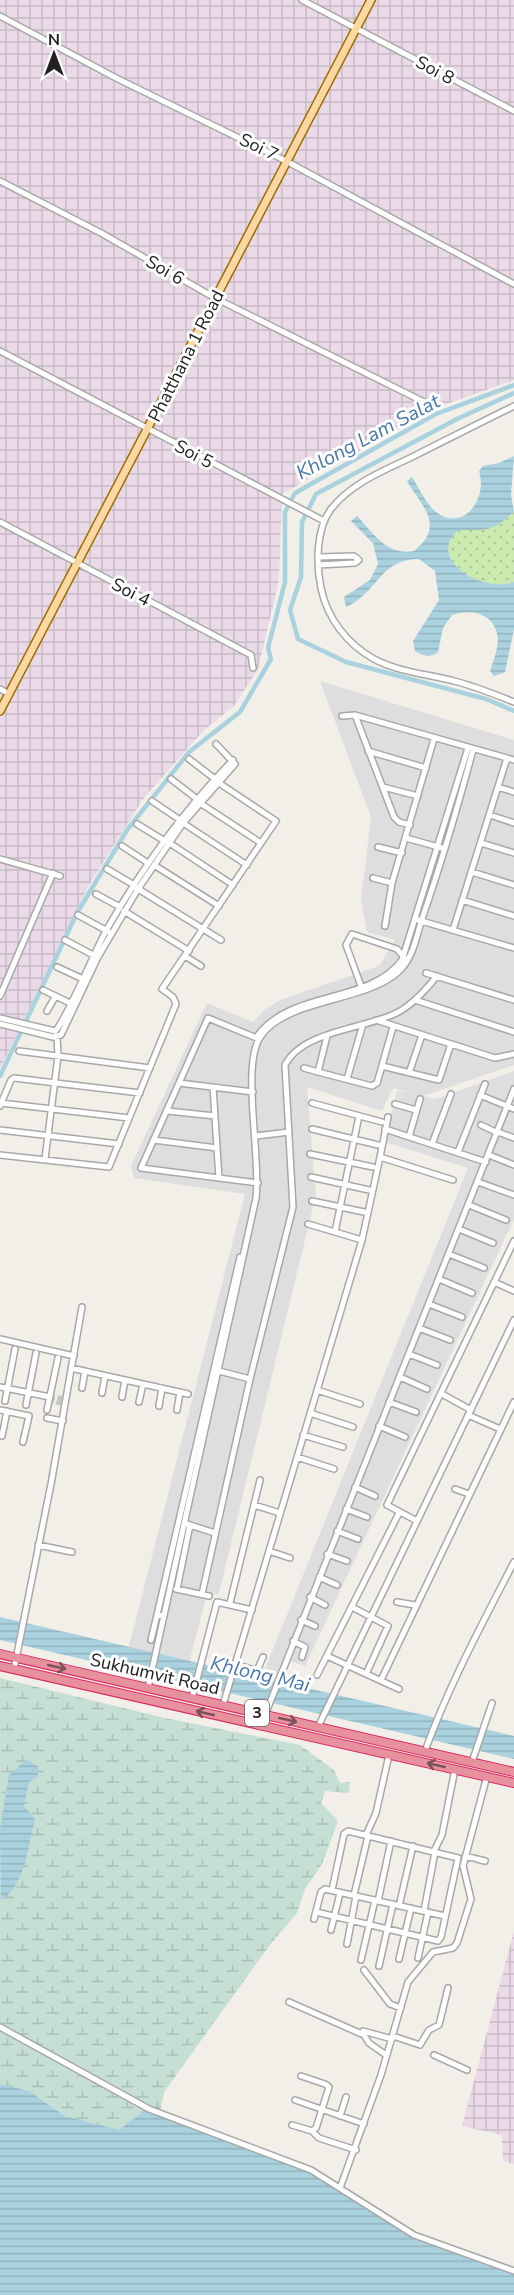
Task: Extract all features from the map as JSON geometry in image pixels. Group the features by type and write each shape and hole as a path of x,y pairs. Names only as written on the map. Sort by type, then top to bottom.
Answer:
{"highway":[{"name":"Sukhumvit Road","path":"0,1654 17,1654 194,1694 223,1705 265,1715 425,1751 473,1758 514,1772"},
{"name":"Sukhumvit Road","path":"0,1666 514,1783"}],"main road":[{"name":"Phatthana 1 Road","path":"0,711 371,0"}],"street":[{"name":"Soi 8","path":"302,0 514,111"},
{"name":"Soi 7","path":"0,16 116,78 286,161 514,284"},
{"name":"Soi 6","path":"0,181 101,233 215,298 428,404"},
{"name":"Soi 5","path":"0,351 274,497 324,521"},
{"path":"514,406 355,487 331,510 324,521 318,557 323,597 330,615 345,636 359,650 376,660 456,681 514,702"},
{"name":"Soi 4","path":"0,522 251,655 253,668"},
{"path":"318,557 354,556 359,560 354,564 318,565"},
{"path":"0,689 9,694"},
{"path":"342,716 355,716 514,760"},
{"path":"355,716 396,820 410,825"},
{"path":"385,926 392,883 434,738"},
{"path":"0,1023 55,1035 64,1030 93,955 136,886 152,865 165,842 233,760 216,744"},
{"path":"337,997 394,971 404,957 421,921 439,847 471,749"},
{"path":"151,1640 180,1532 258,1183 258,1136 253,1092 253,1057 258,1038 288,1015 380,984 396,974 408,961 446,849 471,749"},
{"path":"368,752 426,768"},
{"path":"453,930 507,758"},
{"path":"0,1155 109,1168 176,1004 173,997 162,989 276,823 275,819 217,781 189,759"},
{"path":"171,779 262,843"},
{"path":"383,787 418,796"},
{"path":"498,787 514,792"},
{"path":"152,801 248,864"},
{"path":"490,815 514,823"},
{"path":"137,824 233,885"},
{"path":"406,838 446,849"},
{"path":"481,843 514,853"},
{"path":"122,846 219,906"},
{"path":"378,847 402,853"},
{"path":"0,859 60,876"},
{"path":"107,869 221,940"},
{"path":"472,872 514,885"},
{"path":"0,996 53,873"},
{"path":"373,878 392,883"},
{"path":"96,894 187,953 201,966"},
{"path":"462,900 514,916"},
{"path":"78,915 108,932"},
{"path":"421,921 514,948"},
{"path":"45,1159 56,1082 58,1056 55,1035 108,932"},
{"path":"361,986 346,945 352,934 397,949 404,957"},
{"path":"65,940 93,955"},
{"path":"57,966 84,980"},
{"path":"426,973 514,1000"},
{"path":"174,1589 206,1595 215,1533 250,1379 293,1208 285,1065 298,1048 327,1036 393,1015 415,1000 437,976"},
{"path":"43,990 70,1003"},
{"path":"47,1011 55,996"},
{"path":"415,1000 514,1032"},
{"path":"0,1018 55,1035"},
{"path":"258,1038 208,1018 141,1168 258,1183"},
{"path":"376,1020 495,1058 514,1054"},
{"path":"347,1079 363,1024"},
{"path":"304,1068 374,1086 393,1027"},
{"path":"409,1073 422,1035"},
{"path":"318,1072 327,1036"},
{"path":"382,1066 440,1080 451,1044"},
{"path":"19,1051 150,1068"},
{"path":"129,1118 1,1104 13,1079 140,1093"},
{"path":"179,1083 253,1092"},
{"path":"458,1152 485,1084"},
{"path":"213,1087 219,1178"},
{"path":"265,1715 292,1641 514,1089"},
{"path":"432,1144 451,1095"},
{"path":"480,1095 514,1109"},
{"path":"409,1137 420,1099"},
{"path":"312,1103 382,1122"},
{"path":"395,1104 416,1110"},
{"path":"168,1111 215,1116"},
{"path":"335,1232 359,1116"},
{"path":"223,1705 362,1240 388,1117"},
{"path":"481,1125 514,1138"},
{"path":"312,1129 378,1145"},
{"path":"385,1129 486,1162"},
{"path":"0,1130 119,1144"},
{"path":"258,1136 289,1132"},
{"path":"154,1140 217,1148"},
{"path":"310,1154 373,1167"},
{"path":"489,1155 514,1165"},
{"path":"380,1157 453,1180"},
{"path":"311,1177 369,1190"},
{"path":"478,1182 514,1195"},
{"path":"312,1201 364,1212"},
{"path":"469,1205 506,1220"},
{"path":"308,1224 362,1240"},
{"path":"459,1229 493,1243"},
{"path":"417,1521 387,1505 514,1241"},
{"path":"449,1254 484,1268"},
{"path":"240,1257 240,1267"},
{"path":"439,1279 472,1293"},
{"path":"494,1282 514,1291"},
{"path":"429,1304 462,1317"},
{"path":"14,1669 63,1421 82,1308"},
{"path":"318,1727 514,1320"},
{"path":"419,1328 450,1340"},
{"path":"0,1339 74,1356"},
{"path":"206,1417 221,1372 223,1342"},
{"path":"5,1401 15,1349"},
{"path":"26,1405 36,1353"},
{"path":"409,1354 437,1365"},
{"path":"47,1410 58,1358"},
{"path":"71,1368 188,1394"},
{"path":"82,1388 85,1371"},
{"path":"221,1372 250,1379"},
{"path":"102,1393 105,1376"},
{"path":"400,1377 428,1389"},
{"path":"122,1397 125,1380"},
{"path":"140,1402 143,1384"},
{"path":"0,1387 50,1398"},
{"path":"159,1406 162,1388"},
{"path":"317,1390 360,1404"},
{"path":"177,1410 180,1392"},
{"path":"442,1394 470,1413 500,1429"},
{"path":"389,1402 416,1412"},
{"path":"381,1680 514,1402"},
{"path":"2,1436 3,1411 28,1416 23,1442"},
{"path":"310,1413 353,1427"},
{"path":"47,1418 63,1421"},
{"path":"379,1426 405,1437"},
{"path":"303,1435 343,1447"},
{"path":"297,1457 334,1469"},
{"path":"230,1603 260,1480"},
{"path":"355,1487 375,1496"},
{"path":"149,1685 188,1524 190,1489"},
{"path":"454,1489 469,1494"},
{"path":"254,1505 280,1513"},
{"path":"346,1509 367,1517"},
{"path":"317,1675 399,1513"},
{"path":"188,1524 215,1533"},
{"path":"174,1589 180,1532 188,1524"},
{"path":"337,1531 358,1539"},
{"path":"38,1545 72,1552"},
{"path":"269,1551 290,1558"},
{"path":"327,1554 347,1561"},
{"path":"425,1751 438,1714 514,1562"},
{"path":"319,1577 336,1585"},
{"path":"310,1597 325,1605"},
{"path":"194,1694 217,1602 230,1603 252,1610"},
{"path":"396,1602 415,1605"},
{"path":"352,1607 388,1626 366,1674"},
{"path":"157,1615 164,1616"},
{"path":"301,1620 315,1626"},
{"path":"292,1641 305,1647 302,1657"},
{"path":"327,1656 399,1689"},
{"path":"235,1668 257,1671 263,1657"},
{"path":"473,1758 492,1703"},
{"path":"347,1944 367,1835 376,1814 389,1755"},
{"path":"418,1958 423,1937 434,1851 442,1835 455,1769"},
{"path":"340,2188 356,2150 411,1977 433,1952 453,1948 457,1943 471,1899 463,1866 487,1776"},
{"path":"316,1912 440,1940 458,1858 367,1835 345,1832 332,1890"},
{"path":"361,1960 391,1841"},
{"path":"379,1966 386,1929 396,1905 412,1846"},
{"path":"465,1857 485,1861"},
{"path":"314,1919 322,1890 332,1890 445,1916"},
{"path":"331,1930 340,1893"},
{"path":"399,1959 411,1908"},
{"path":"364,1970 390,2004 401,2008"},
{"path":"386,2055 369,2043 364,2035 291,2001 365,2032 420,2045 429,2030 439,2025 448,1988"},
{"path":"0,2027 148,2108 311,2170 414,2235 514,2271"},
{"path":"434,2055 467,2070"},
{"path":"302,2076 328,2085 316,2128 312,2131"},
{"path":"340,2116 346,2097"},
{"path":"295,2100 364,2124"},
{"path":"292,2125 312,2131 319,2138 356,2150"}],"shaded area":[{"path":"0,0 514,0 514,380 438,407 282,494 279,580 258,669 234,706 204,730 143,799 89,885 0,1069"},
{"path":"320,681 514,740 514,1065 423,1096 435,1099 514,1071 514,1219 305,1666 288,1660 271,1702 265,1700 276,1673 265,1669 468,1168 385,1142 397,1091 407,1092 393,1088 382,1111 307,1087 316,1195 219,1593 206,1598 189,1663 128,1650 245,1194 134,1178 131,1166 207,1003 253,1022 264,1010 280,1000 379,966 395,940 367,932 361,901 371,817"},
{"path":"514,1931 514,2164 503,2161 502,2135 462,2126"}],"green space":[{"path":"514,512 514,582 488,583 474,579 453,563 449,553 450,542 458,530 489,528"},
{"path":"0,1678 165,1718 300,1745 334,1770 340,1783 350,1782 349,1793 325,1791 321,1803 338,1821 322,1864 305,1889 297,1913 269,1946 164,2092 154,2141 91,2129 68,2118 36,2096 13,2087 0,2086"}],"water":[{"path":"514,456 511,495 514,512 489,528 458,530 450,542 449,553 453,563 474,579 488,583 514,582 514,629 505,672 494,676 490,671 497,647 496,631 488,619 475,613 452,615 443,628 438,652 435,654 427,656 415,651 413,641 439,600 435,571 419,559 395,564 357,601 346,607 344,597 370,580 378,564 373,543 351,521 357,516 375,536 389,547 404,552 414,551 424,542 429,533 430,524 424,508 407,481 412,477 432,509 446,517 456,518 464,515 477,501 481,481 479,471 483,466 499,463"},
{"path":"0,1617 514,1736 514,1759 0,1640"},
{"path":"27,1759 38,1767 38,1776 29,1782 24,1806 35,1819 21,1875 16,1885 1,1900 0,1829 9,1775"},
{"path":"0,2084 29,2091 65,2116 119,2130 148,2108 311,2170 401,2229 514,2270 514,2295 0,2295"}],"waterway":[{"name":"Khlong Lam Salat","path":"0,1076 77,913 127,830 189,752 240,712 271,659 268,648 285,582 285,512 295,493 436,414 514,385"},
{"path":"514,393 457,419 316,494 302,522 301,577 290,610 298,639 346,662 486,699 514,711"}],"tunnel":[{"path":"50,1397 66,1399"},
{"path":"49,1400 65,1404"}],"water label":[{"name":"Khlong Mai","path":"260,1674"}]}
